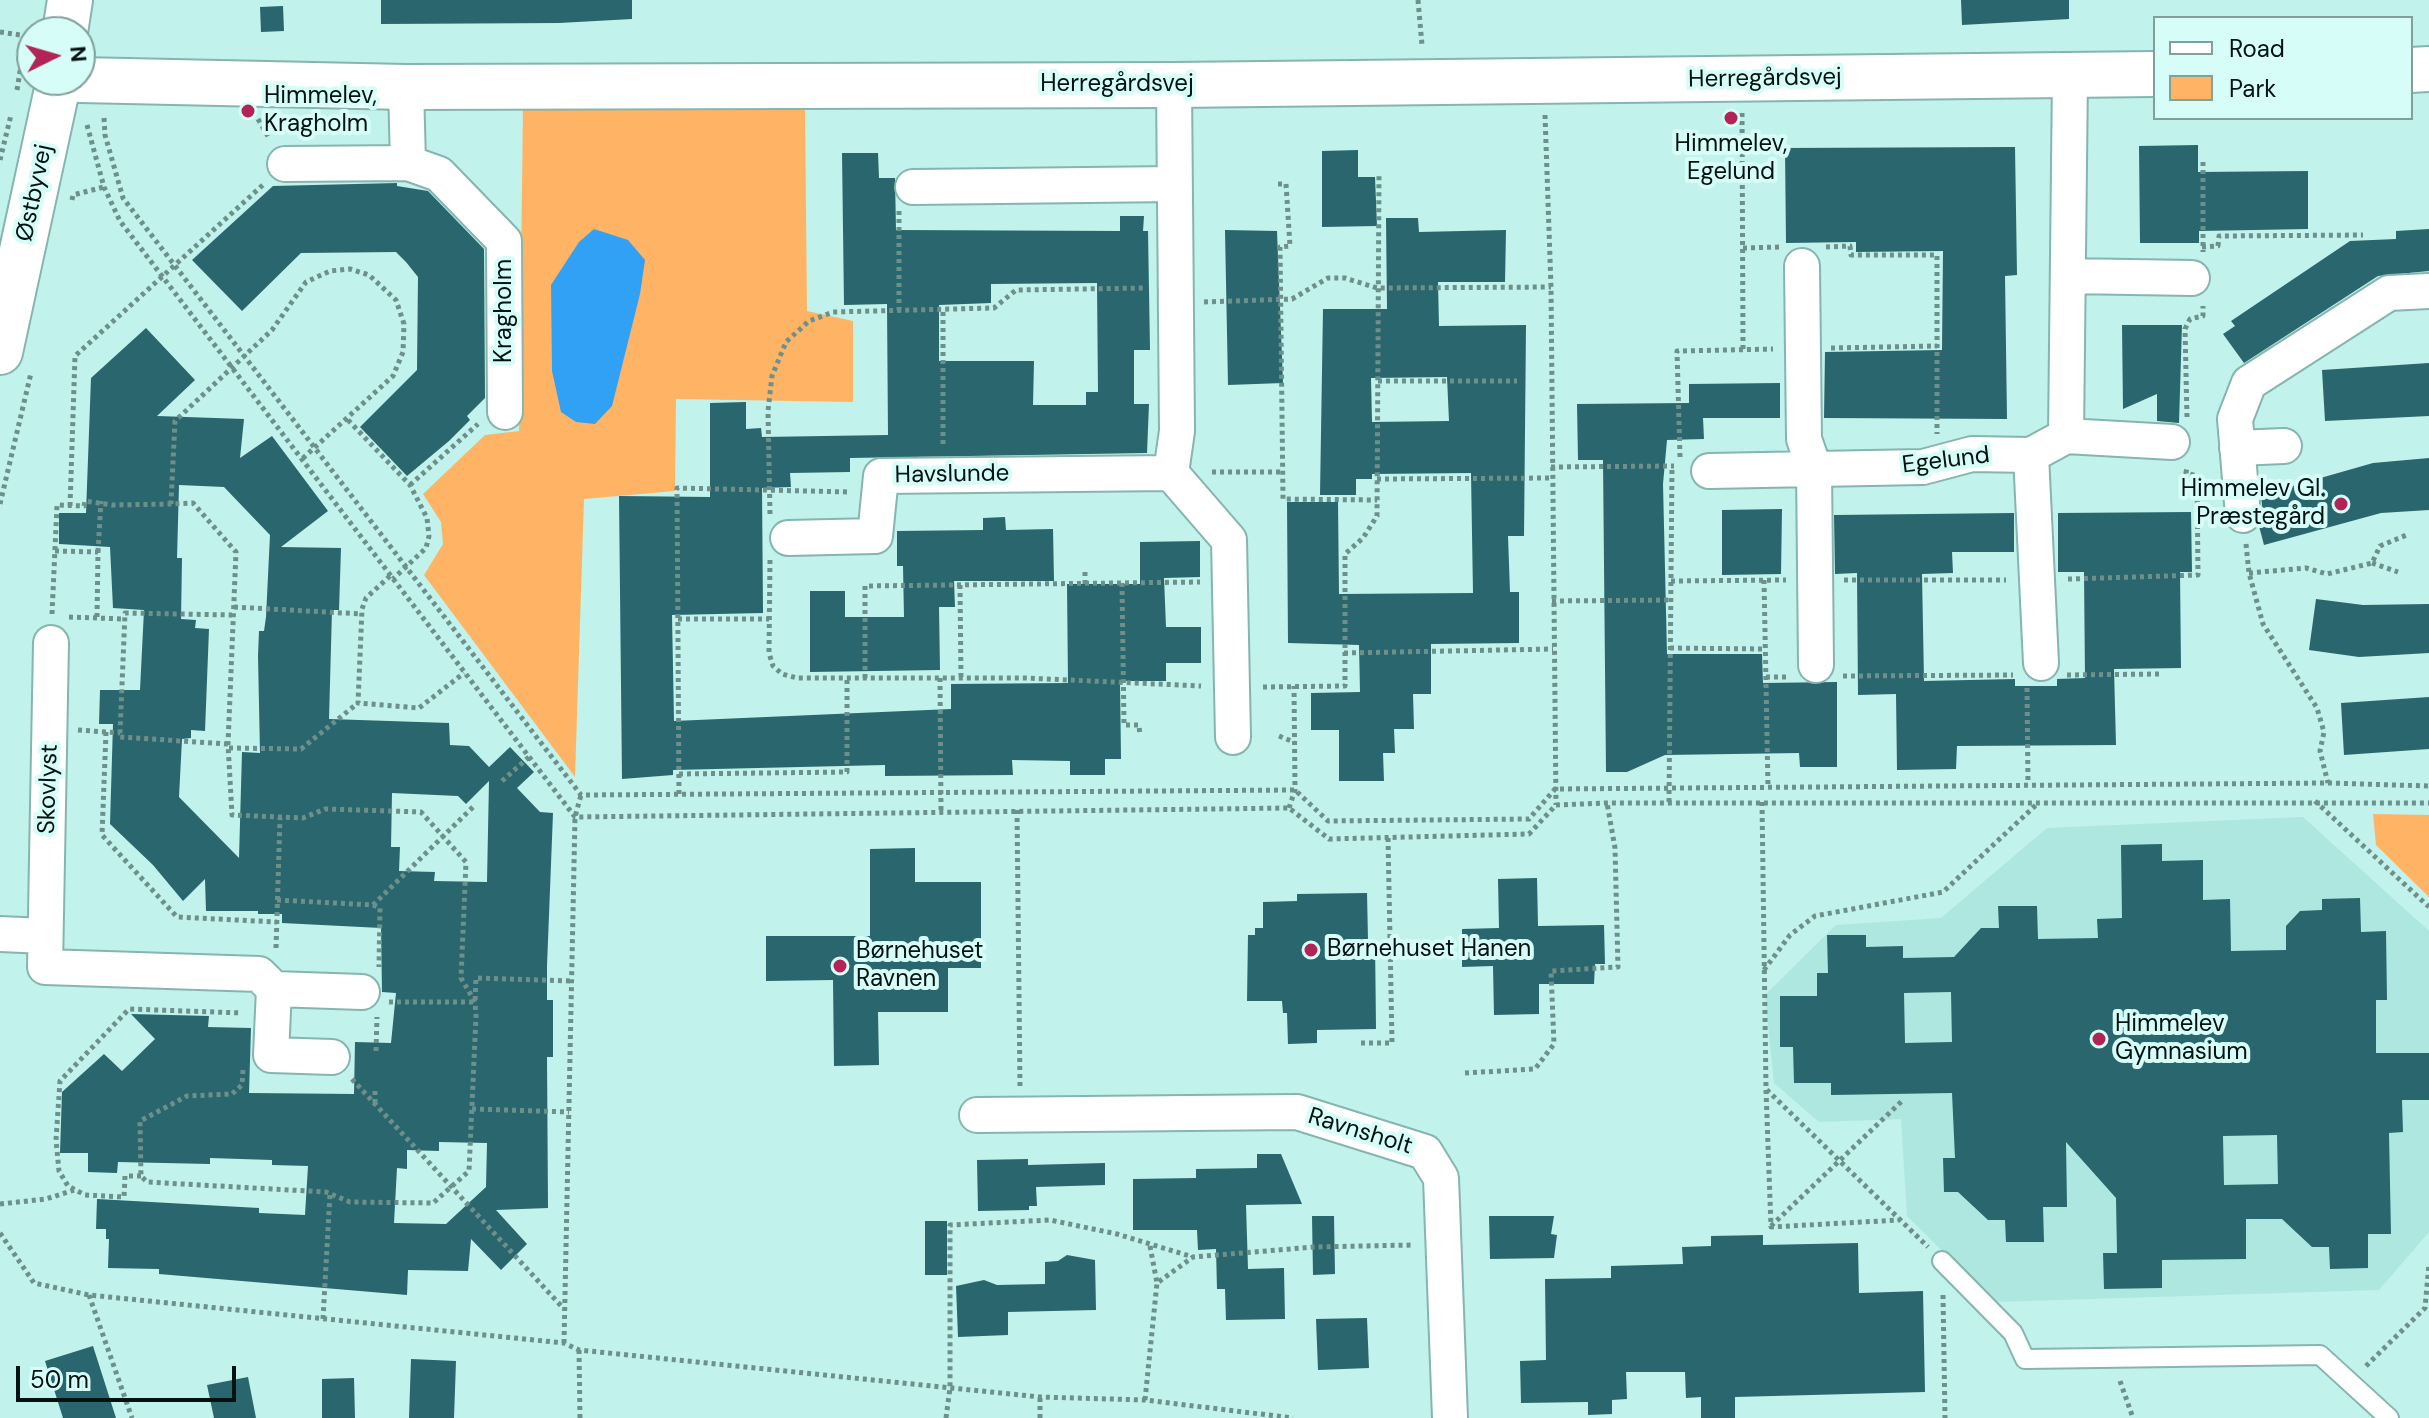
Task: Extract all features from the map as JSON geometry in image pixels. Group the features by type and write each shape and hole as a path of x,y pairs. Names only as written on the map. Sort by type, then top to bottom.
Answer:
{"street":[{"path":"57,16 70,0"},
{"name":"Herregårdsvej","path":"96,91 1174,85 2153,74"},
{"path":"2070,75 2066,436 2172,442"},
{"path":"1174,85 1177,431 1171,473 1229,540 1233,737"},
{"path":"406,87 408,163"},
{"name":"Østbyvej","path":"0,352 72,96"},
{"name":"Kragholm","path":"285,164 408,163 439,174 504,241 505,405"},
{"path":"913,187 1174,184"},
{"path":"1800,253 1804,439 1814,468 1813,673"},
{"path":"2069,276 2190,263"},
{"path":"2243,515 2235,419 2249,383 2389,293 2429,291"},
{"name":"Egelund","path":"1709,471 1923,467 1972,454 2031,455 2066,436"},
{"path":"2237,448 2284,446"},
{"path":"2031,455 2048,669"},
{"name":"Havslunde","path":"788,538 875,536 881,476 1171,473"},
{"name":"Skovlyst","path":"51,643 45,967 259,974 274,1001 362,992"},
{"path":"0,934 45,936"},
{"path":"274,1001 271,1055 332,1057"},
{"name":"Ravnsholt","path":"977,1115 1297,1112 1425,1152 1441,1178 1450,1418"}],"lane":[{"path":"1942,1261 2013,1333 2025,1359 2320,1355 2389,1418"}],"path":[{"path":"1742,80 1743,349"},
{"path":"1535,81 1533,112 1547,116 1556,805"},
{"path":"0,160 21,96"},
{"path":"75,96 87,125 104,187 120,221 575,817"},
{"path":"104,118 105,135 123,198 581,795"},
{"path":"70,506 75,356 161,274 285,164"},
{"path":"1278,184 1286,184 1290,246 1280,247 1283,499 1377,500"},
{"path":"899,310 898,187 913,187"},
{"path":"2190,263 2218,246 2219,236 2363,235"},
{"path":"1743,248 1800,253 1850,246 1851,255 1937,255 1937,463"},
{"path":"171,504 175,421 272,330 306,282 330,271 350,269 369,275 396,300 404,324 403,352 393,376 302,459"},
{"path":"1175,303 1292,299 1328,278 1345,278 1377,288 1551,287"},
{"path":"943,309 943,476"},
{"path":"1551,467 1680,466 1677,351 1937,346"},
{"path":"1378,381 1517,381"},
{"path":"410,485 505,405"},
{"path":"348,420 410,485 427,518 429,536 426,548 366,598 362,614 358,703"},
{"path":"1273,431 1283,430"},
{"path":"1669,802 1672,466"},
{"path":"1171,473 1283,472"},
{"path":"679,794 677,488 867,492 881,476"},
{"path":"1377,479 1551,478"},
{"path":"124,619 52,617 57,505 84,506 85,501 112,505 193,503 236,552 229,746 232,815 303,818 325,809 421,812 466,862 461,978 475,1002"},
{"path":"97,618 101,501"},
{"path":"2243,515 2249,573 2263,624 2317,708 2324,732 2320,751 2328,783"},
{"path":"2372,563 2380,546 2409,534"},
{"path":"55,551 98,552"},
{"path":"2249,573 2306,568 2327,574 2372,563 2398,572"},
{"path":"1085,571 1085,584"},
{"path":"1671,581 1815,579"},
{"path":"1764,580 1768,787"},
{"path":"865,678 865,586 1230,582"},
{"path":"1122,583 1124,725 1139,725 1140,736"},
{"path":"960,585 961,678"},
{"path":"1552,601 1671,600"},
{"path":"234,607 362,614"},
{"path":"232,615 125,613 120,737 301,749 358,703 419,708 464,673"},
{"path":"678,619 769,619"},
{"path":"1670,648 1765,649"},
{"path":"1344,653 1553,649"},
{"path":"2048,669 2162,674"},
{"path":"1766,677 1813,673 2027,675 2028,784"},
{"path":"679,774 847,772 847,678"},
{"path":"940,678 941,810"},
{"path":"1289,808 1295,790 1294,686"},
{"path":"50,728 120,733"},
{"path":"106,732 102,835 177,917 277,922"},
{"path":"1279,736 1294,742"},
{"path":"502,781 529,757"},
{"path":"581,795 1295,790 1328,821 1342,821 1529,819 1555,789 2028,784 2328,783 2429,786"},
{"path":"564,1343 575,817 581,795"},
{"path":"2315,801 2429,907"},
{"path":"1762,802 1771,1227"},
{"path":"575,817 1289,808 1329,839 1529,834 1556,805 1607,803 2429,803"},
{"path":"1465,1073 1535,1069 1554,1044 1551,971 1618,967 1615,848 1607,803"},
{"path":"1764,971 1790,935 1815,916 1943,892 2039,803"},
{"path":"277,900 373,905 474,806"},
{"path":"1017,810 1021,1115"},
{"path":"141,1176 125,1176 124,1197 85,1195 68,1186 59,1171 56,1140 60,1081 129,1009 274,1001 280,818"},
{"path":"1361,1043 1392,1043 1388,837"},
{"path":"271,1055 243,1069 242,1085 232,1094 187,1096 140,1121 141,1176 147,1182 330,1194 350,1202 433,1203 469,1171 476,978 571,981"},
{"path":"362,992 367,1001 475,1002"},
{"path":"332,1057 564,1309"},
{"path":"375,1088 375,1104"},
{"path":"1766,1089 1942,1261 1945,1418"},
{"path":"1771,1227 1903,1100"},
{"path":"472,1109 569,1112"},
{"path":"0,1204 46,1199 75,1190"},
{"path":"323,1319 330,1194"},
{"path":"946,1418 950,1388 950,1225 1050,1220 1117,1234 1193,1257 1314,1247 1376,1246"},
{"path":"1771,1227 1900,1220"},
{"path":"0,1233 34,1283 89,1295 564,1343 579,1350 950,1388 1040,1397 1145,1400 1293,1418"},
{"path":"1145,1400 1157,1283 1150,1246"},
{"path":"0,1251 11,1249"},
{"path":"1157,1283 1193,1257"},
{"path":"2350,1382 2425,1308 2429,1264"},
{"path":"89,1295 132,1418"},
{"path":"579,1350 580,1418"},
{"path":"2111,1358 2133,1418"},
{"path":"1040,1397 1040,1418"}],"shaded area":[{"name":"Himmelev Gymnasium","path":"2303,817 2429,931 2429,1232 2379,1290 1994,1302 1907,1216 1901,1119 1819,1122 1774,1083 1765,995 1836,925 1941,918 2047,828"}],"green space":[{"path":"523,106 805,110 807,311 853,321 853,402 676,399 675,491 584,499 575,777 424,575 443,544 441,522 423,494 485,435 519,431"},
{"path":"2373,814 2429,815 2429,897 2376,845"}],"water":[{"path":"594,229 628,240 645,260 640,294 612,406 595,424 576,422 561,412 552,371 551,285 579,242"}],"building":[{"path":"381,0 632,0 632,19 559,23 381,24"},
{"path":"1961,0 2069,0 2069,19 1962,25"},
{"path":"283,6 284,31 261,32 260,7"},
{"path":"2198,145 2198,172 2308,171 2308,229 2199,231 2199,243 2140,243 2139,146"},
{"path":"2015,147 2017,275 2005,276 2007,419 1824,418 1825,352 1942,350 1943,251 1856,252 1856,242 1786,243 1785,148"},
{"path":"1358,150 1358,177 1375,177 1377,226 1322,227 1322,151"},
{"path":"842,153 878,153 879,178 895,178 896,230 1120,231 1120,216 1144,216 1143,231 1148,231 1150,350 1134,350 1134,404 1149,404 1147,453 850,458 850,472 790,473 791,487 762,488 763,613 672,615 674,721 951,709 951,684 1068,683 1067,584 1140,584 1140,542 1200,541 1200,577 1164,578 1166,627 1201,627 1201,663 1166,663 1166,681 1120,681 1121,759 1105,759 1105,775 1070,775 1070,761 1012,760 1013,775 885,776 885,765 673,770 673,775 622,779 619,496 710,497 710,403 746,402 746,429 761,428 762,437 888,435 887,304 844,305","holes":["1097,283 1098,392 1086,392 1086,405 1033,405 1034,361 939,361 939,305 991,303 991,284"]},
{"path":"397,183 397,186 428,191 484,249 485,398 467,416 470,420 449,441 407,476 360,427 417,370 418,277 406,262 396,252 301,253 242,311 192,260 273,186"},
{"path":"1386,218 1418,218 1419,232 1506,230 1505,282 1438,282 1439,326 1526,325 1524,536 1508,536 1510,592 1519,592 1519,643 1431,644 1431,694 1413,694 1414,729 1394,729 1395,753 1383,753 1384,781 1339,781 1339,730 1311,730 1311,693 1360,692 1359,645 1288,643 1287,502 1338,502 1339,594 1473,593 1471,473 1372,474 1372,479 1356,479 1356,495 1320,495 1323,309 1387,309","holes":["1447,377 1449,421 1372,422 1371,378"]},
{"path":"2429,229 2429,271 2378,276 2244,363 2223,334 2235,326 2231,321 2350,241 2396,239 2396,231"},
{"path":"1225,230 1277,231 1283,383 1228,385"},
{"path":"2122,325 2182,325 2179,423 2157,421 2157,394 2123,409"},
{"path":"146,328 195,380 157,416 244,419 240,458 272,436 328,511 281,547 341,548 339,610 332,610 329,719 449,723 450,745 469,746 489,767 510,747 534,772 517,788 540,812 553,813 547,966 547,1000 553,1000 553,1057 547,1057 548,1208 496,1210 527,1244 501,1270 471,1239 468,1271 408,1270 407,1295 159,1274 159,1269 108,1268 109,1239 106,1239 106,1229 96,1229 97,1199 259,1208 259,1213 305,1215 308,1166 272,1165 272,1160 210,1158 210,1164 118,1162 117,1173 88,1172 88,1153 60,1153 62,1092 104,1054 122,1071 155,1039 131,1014 209,1016 208,1027 251,1028 249,1093 354,1094 355,1042 391,1043 396,993 382,992 381,928 282,923 282,914 258,914 258,911 206,911 205,879 183,901 153,865 110,824 113,724 99,724 100,690 140,690 144,610 113,608 110,547 59,544 59,513 86,513 91,378","holes":["179,485 224,487 270,535 266,617 264,631 259,631 260,753 242,752 239,858 179,797 182,739 191,738 191,730 205,731 209,629 195,628 196,620 181,619 182,558 177,558","489,781 487,882 434,881 435,872 399,871 400,847 391,847 392,793 458,796 466,804","439,1142 487,1143 486,1187 446,1224 394,1223 397,1168 407,1169 407,1150 439,1151"]},
{"name":"Himmelev Gl. Præstegård","path":"2429,363 2429,416 2325,421 2322,370"},
{"path":"1780,383 1780,418 1703,418 1704,439 1667,440 1663,484 1667,654 1762,654 1763,683 1837,682 1837,767 1800,767 1799,753 1665,755 1627,772 1606,772 1603,460 1578,460 1577,404 1689,403 1689,384"},
{"name":"Himmelev Gl. Præstegård","path":"2429,458 2429,510 2381,513 2264,545 2259,526 2263,514 2261,495 2373,463"},
{"path":"1782,509 1781,574 1722,575 1722,510"},
{"path":"2191,512 2192,572 2180,572 2181,668 2114,669 2116,745 1957,746 1956,769 1897,770 1896,694 1858,695 1857,573 1835,574 1834,515 2014,513 2014,552 1952,552 1953,573 1922,574 1924,681 2015,679 2015,686 2057,686 2057,679 2085,678 2084,572 2058,572 2058,513"},
{"path":"1005,517 1006,530 1053,529 1054,581 954,581 955,607 939,607 940,670 810,672 810,591 845,591 845,617 904,617 903,566 897,566 897,531 983,530 983,518"},
{"name":"Himmelev Gl. Præstegård","path":"2316,599 2363,605 2429,604 2429,653 2359,657 2309,650"},
{"path":"2429,697 2429,749 2344,755 2341,703"},
{"name":"Himmelev Gymnasium","path":"2162,844 2162,861 2203,860 2203,900 2230,899 2231,951 2286,950 2286,926 2300,911 2322,910 2322,899 2360,898 2361,932 2386,931 2387,1000 2376,1000 2376,1053 2429,1053 2429,1100 2402,1100 2403,1132 2389,1133 2391,1234 2368,1234 2368,1268 2330,1269 2329,1247 2312,1247 2282,1219 2246,1219 2246,1259 2162,1260 2162,1288 2104,1289 2103,1253 2117,1253 2116,1198 2066,1142 2067,1207 2043,1207 2044,1242 2006,1242 2005,1220 1988,1220 1958,1192 1944,1192 1943,1158 1955,1158 1952,1093 1831,1095 1831,1083 1794,1083 1793,1047 1780,1047 1780,996 1817,996 1817,973 1828,973 1827,935 1866,935 1866,947 1903,946 1903,958 1954,957 1981,928 1999,928 1998,906 2037,906 2038,939 2098,938 2097,919 2122,918 2121,845","holes":["1951,992 1952,1042 1905,1043 1904,993","2277,1135 2278,1184 2224,1185 2223,1136"]},
{"name":"Børnehuset Ravnen","path":"915,848 915,882 981,882 981,968 948,968 948,1012 878,1012 879,1065 834,1066 833,980 766,981 766,936 870,936 870,849"},
{"path":"1537,878 1538,926 1604,925 1605,964 1595,964 1594,984 1539,984 1539,1014 1494,1015 1493,966 1462,967 1462,929 1499,928 1498,879"},
{"name":"Børnehuset Hanen","path":"1367,893 1368,940 1375,940 1376,1029 1317,1030 1317,1043 1288,1044 1287,1013 1283,1013 1282,1001 1247,1001 1248,935 1255,935 1255,928 1263,928 1263,902 1297,901 1297,894"},
{"path":"1257,1154 1281,1154 1302,1204 1246,1205 1248,1269 1284,1268 1285,1319 1226,1320 1225,1289 1217,1289 1216,1249 1198,1250 1197,1230 1133,1230 1133,1179 1196,1178 1196,1169 1257,1168"},
{"path":"1028,1159 1028,1165 1105,1163 1105,1185 1036,1187 1037,1206 1029,1206 1029,1210 978,1211 977,1160"},
{"path":"1312,1216 1334,1216 1335,1274 1313,1275"},
{"path":"1489,1216 1554,1216 1551,1234 1557,1235 1554,1258 1490,1259"},
{"path":"925,1221 947,1221 947,1275 925,1275"},
{"path":"1763,1235 1763,1245 1858,1243 1859,1293 1923,1291 1925,1392 1735,1397 1735,1418 1701,1418 1701,1397 1686,1398 1685,1372 1626,1372 1627,1399 1612,1400 1612,1414 1588,1415 1588,1402 1521,1403 1520,1361 1546,1360 1545,1279 1611,1278 1611,1266 1683,1264 1682,1247 1711,1246 1711,1236"},
{"path":"1067,1255 1095,1260 1096,1310 1008,1312 1008,1335 958,1337 956,1286 984,1280 997,1285 1045,1284 1045,1262 1058,1261"},
{"path":"1367,1318 1369,1368 1318,1370 1316,1319"},
{"path":"93,1346 116,1418 63,1418 45,1361"},
{"path":"411,1359 456,1361 454,1418 409,1418"},
{"path":"248,1377 256,1418 214,1418 207,1385"},
{"path":"354,1378 355,1418 322,1418 322,1379"}],"place":[{"name":"Himmelev, Kragholm","path":"248,111"},
{"name":"Himmelev, Egelund","path":"1731,118"},
{"name":"Himmelev Gl. Præstegård","path":"2341,504"},
{"name":"Børnehuset Hanen","path":"1311,950"},
{"name":"Børnehuset Ravnen","path":"840,966"},
{"name":"Himmelev Gymnasium","path":"2099,1039"}]}
